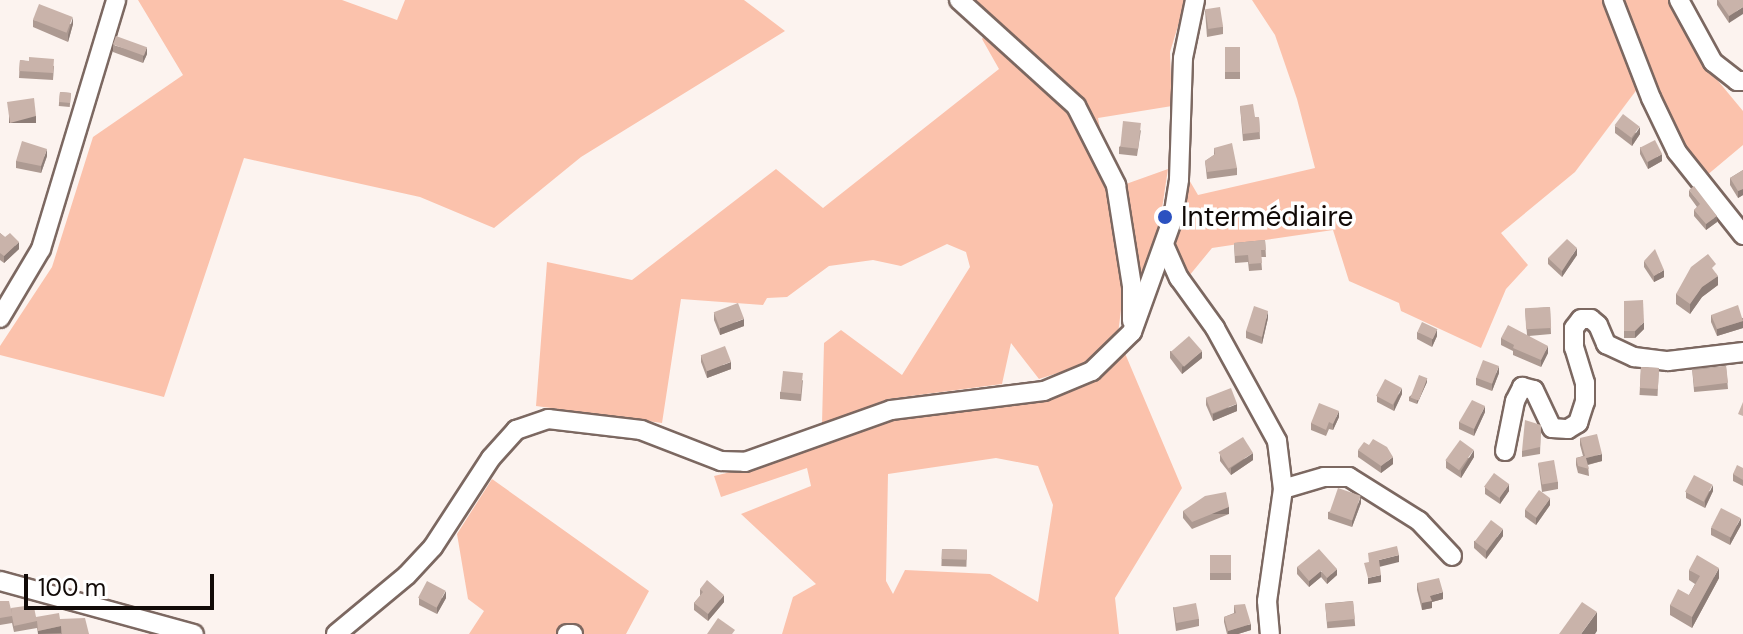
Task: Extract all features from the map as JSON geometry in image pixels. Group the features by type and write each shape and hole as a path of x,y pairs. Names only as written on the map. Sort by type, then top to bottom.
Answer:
{"street":[{"path":"0,318 41,249 116,0"},
{"path":"959,0 1076,106 1116,185 1132,286 1132,332"},
{"path":"337,634 407,575 433,547 491,458 516,430 548,419 641,430 721,461 745,462 767,457 891,410 1044,391 1070,383 1092,371 1132,332 1165,247 1179,179 1183,58 1195,0"},
{"path":"1613,0 1651,98 1677,152 1743,235"},
{"path":"1679,0 1713,62 1737,81 1743,81"},
{"path":"1165,247 1179,278 1215,328 1277,441 1283,489 1267,601 1270,634"},
{"path":"1505,451 1515,401 1522,387 1534,390 1552,428 1568,429 1578,423 1585,402 1585,383 1574,348 1574,328 1581,319 1591,319 1598,325 1606,344 1634,357 1668,361 1743,352"},
{"path":"1283,489 1324,477 1349,477 1419,521 1452,556"},
{"path":"0,581 187,633"}],"shaded area":[{"path":"138,0 342,0 397,20 405,0 744,0 785,31 581,157 494,228 420,197 244,158 164,397 0,355 0,346 52,267 93,137 183,75"},
{"path":"972,0 1186,0 1170,52 1172,106 1098,118 1112,189 1168,169 1156,248 1141,288 1123,294 1118,334 1083,365 1039,379 1011,343 1002,384 888,399 822,424 824,343 841,330 902,375 970,267 966,252 947,244 901,266 873,260 829,266 787,297 767,298 763,305 681,299 662,423 536,406 547,262 632,280 776,169 823,208 999,69 982,39 993,20"},
{"path":"1252,0 1604,0 1638,88 1575,172 1501,233 1528,265 1506,289 1481,348 1401,311 1399,303 1349,281 1333,230 1212,248 1189,276 1174,246 1185,217 1188,178 1198,195 1315,168 1297,99 1275,35"},
{"path":"1620,0 1670,0 1709,70 1743,111 1743,145 1706,176 1682,149"},
{"path":"1124,351 1182,488 1115,598 1119,634 782,634 793,597 816,584 741,514 811,486 807,468 721,497 714,476 764,464 891,417 1046,397","holes":["996,458 1038,466 1053,505 1038,602 990,574 905,570 893,594 886,581 888,474"]},
{"path":"492,479 649,591 626,634 469,634 484,611 468,599 457,534"}],"building":[{"path":"1718,0 1743,0 1743,7 1729,16"},
{"path":"39,4 73,17 67,33 33,20"},
{"path":"1220,7 1223,27 1208,29 1205,9"},
{"path":"116,36 147,47 144,56 113,44"},
{"path":"1225,47 1240,47 1240,72 1225,72"},
{"path":"29,57 54,59 53,73 19,71 20,60 29,61"},
{"path":"60,92 71,93 70,103 59,102"},
{"path":"34,98 36,116 10,123 7,102"},
{"path":"1253,104 1255,117 1259,117 1260,132 1243,134 1240,106"},
{"path":"1623,114 1640,127 1631,138 1615,125"},
{"path":"1123,121 1141,123 1138,149 1120,147"},
{"path":"1655,140 1662,154 1647,162 1640,148"},
{"path":"22,141 47,149 41,166 16,161"},
{"path":"1232,143 1237,168 1207,172 1205,161 1215,154 1214,148"},
{"path":"1743,170 1743,189 1738,191 1730,178"},
{"path":"1694,186 1717,216 1706,224 1694,210 1700,204 1689,190"},
{"path":"0,233 5,237 10,233 19,242 4,256 0,253"},
{"path":"1567,239 1577,248 1562,271 1548,258"},
{"path":"1265,240 1266,250 1261,250 1262,263 1249,264 1248,255 1235,256 1234,243"},
{"path":"1655,249 1664,270 1654,276 1644,261"},
{"path":"1708,254 1716,264 1712,268 1718,276 1702,287 1690,304 1676,294 1691,267"},
{"path":"1643,300 1644,322 1635,331 1624,331 1624,301"},
{"path":"738,303 744,319 720,328 714,312"},
{"path":"1738,305 1743,321 1717,329 1711,315"},
{"path":"1254,306 1268,311 1262,337 1246,331"},
{"path":"1550,307 1551,328 1526,329 1525,308"},
{"path":"1422,322 1437,329 1433,339 1417,332"},
{"path":"1508,325 1548,346 1541,360 1513,348 1514,345 1501,338"},
{"path":"1189,336 1202,351 1184,367 1171,352"},
{"path":"725,346 731,362 707,371 701,355"},
{"path":"1483,360 1499,366 1492,384 1476,378"},
{"path":"1726,366 1728,383 1694,387 1692,370"},
{"path":"1641,367 1659,368 1658,389 1640,388"},
{"path":"783,371 803,373 801,394 781,392"},
{"path":"1419,375 1427,378 1419,401 1410,397"},
{"path":"1385,379 1402,388 1393,405 1376,396"},
{"path":"1231,388 1237,404 1212,414 1206,398"},
{"path":"1472,400 1485,406 1474,429 1459,422"},
{"path":"1319,403 1339,411 1326,430 1311,423"},
{"path":"1525,420 1541,425 1540,447 1522,451"},
{"path":"1597,434 1602,454 1586,458 1589,469 1578,466 1576,458 1585,456 1580,438"},
{"path":"1243,437 1253,453 1228,468 1218,452"},
{"path":"1373,439 1387,447 1393,457 1381,466 1358,450 1364,442 1369,445"},
{"path":"1460,440 1474,450 1459,470 1445,460"},
{"path":"1554,460 1558,482 1542,484 1538,463"},
{"path":"1737,465 1743,468 1743,480 1733,474"},
{"path":"1494,473 1509,484 1499,498 1484,487"},
{"path":"1694,475 1713,485 1704,502 1685,492"},
{"path":"1338,488 1361,496 1352,520 1330,513"},
{"path":"1539,490 1550,498 1536,518 1525,509"},
{"path":"1226,492 1229,507 1192,522 1183,511 1205,496"},
{"path":"1721,508 1741,518 1731,538 1711,528"},
{"path":"1491,520 1503,529 1487,551 1475,542"},
{"path":"1397,546 1399,555 1379,560 1381,575 1368,578 1364,563 1369,562 1368,553"},
{"path":"942,549 967,550 967,560 942,559"},
{"path":"1319,549 1337,569 1327,578 1321,571 1309,581 1297,567"},
{"path":"1210,555 1231,555 1231,573 1210,573"},
{"path":"1697,555 1719,568 1692,617 1670,605 1678,589 1689,595 1700,576 1689,570"},
{"path":"1439,578 1443,592 1430,596 1432,601 1422,603 1417,583"},
{"path":"707,580 724,595 708,614 694,603 703,592 700,589"},
{"path":"427,581 446,591 437,608 418,598"},
{"path":"0,601 9,601 12,614 11,608 25,606 26,609 34,607 36,617 59,613 60,619 85,618 89,634 62,634 61,626 38,631 37,621 14,626 12,616 0,618"},
{"path":"1353,601 1355,619 1327,622 1325,604"},
{"path":"1582,602 1597,612 1581,634 1559,634"},
{"path":"1196,603 1199,619 1176,623 1173,607"},
{"path":"1245,604 1251,624 1228,631 1224,617 1236,613 1234,605"},
{"path":"718,618 735,630 732,634 707,634"}],"place":[{"name":"Intermédiaire","path":"1165,217"}]}
